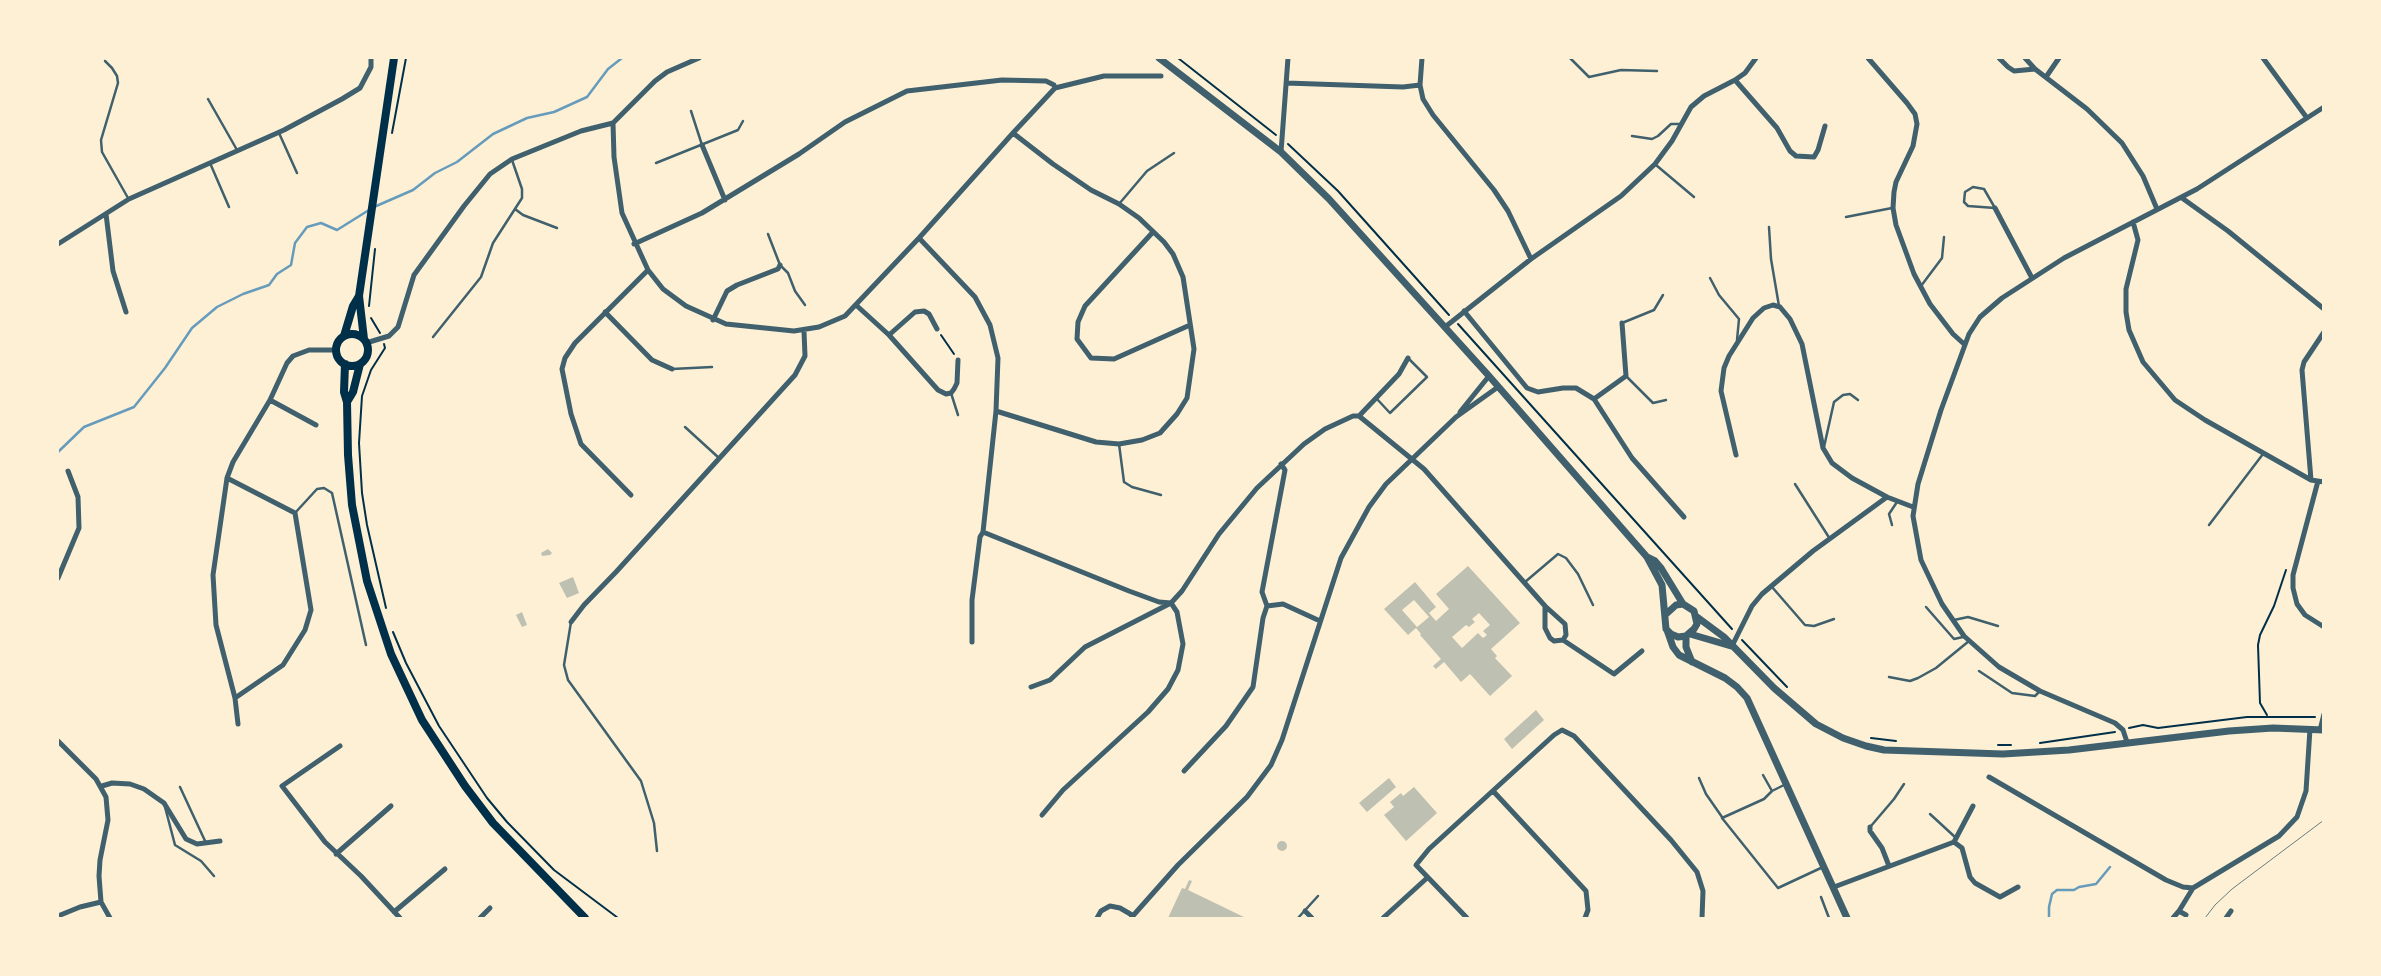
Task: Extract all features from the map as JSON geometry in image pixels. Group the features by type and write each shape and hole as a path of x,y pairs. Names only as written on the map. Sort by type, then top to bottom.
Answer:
{"main road":[{"path":"347,402 353,392 360,364 368,352 359,296 394,58"},
{"path":"359,296 353,306 344,336 337,344 336,350 340,360 345,364 360,364"},
{"path":"344,336 355,334 365,341"},
{"path":"345,364 344,392 347,402 350,481 362,558 380,625 409,694 435,742 478,804 529,862 585,918"}],"street":[{"path":"58,244 129,200 278,133 360,88 371,67 371,58"},
{"path":"365,341 382,339 394,332 401,321 409,286 421,264 490,174 512,159 581,131 613,123 655,81 667,72 699,58"},
{"path":"1159,58 1281,152 1329,199 1489,376 1647,557 1662,585 1666,628 1673,647 1679,655 1725,678 1747,698 1847,918"},
{"path":"1281,152 1288,58"},
{"path":"1422,58 1420,85 1433,116 1499,197 1531,258"},
{"path":"1445,327 1531,258 1614,200 1655,164 1697,101 1745,73 1756,58"},
{"path":"1868,58 1915,114 1916,124 1913,146 1896,182 1893,208 1896,225 1920,287 1953,334 1964,344"},
{"path":"2000,58 2014,71 2035,69"},
{"path":"2025,58 2035,69 2107,126 2122,143 2143,176 2157,209"},
{"path":"2046,77 2059,58"},
{"path":"2263,58 2307,118"},
{"path":"613,123 618,198 634,244 648,270 663,289 686,306 713,320 761,329 804,330 832,323 844,316 856,305 1055,88 1104,76 1161,76"},
{"path":"634,244 680,224 726,200 845,122 907,91 1002,80 1046,81 1054,85 1055,88"},
{"path":"1735,80 1777,128 1790,151 1796,156 1814,157 1825,126"},
{"path":"1286,83 1420,85"},
{"path":"2127,742 2122,730 2115,723 2040,691 1999,667 1964,636 1942,604 1921,560 1913,507 1918,484 1964,344 1980,317 2002,298 2064,258 2157,209 2182,198 2324,107"},
{"path":"996,411 1079,437 1119,444 1142,440 1160,433 1177,414 1187,398 1194,349 1183,277 1169,248 1119,204 1090,190 1012,133"},
{"path":"702,144 726,200"},
{"path":"2182,198 2228,231 2324,309"},
{"path":"1995,208 2032,278"},
{"path":"106,214 113,271 126,312"},
{"path":"2133,222 2138,240 2130,266 2125,299 2129,330 2140,358 2176,400 2205,420 2310,480 2321,482 2296,559 2293,582 2298,604 2305,615 2324,627"},
{"path":"1153,232 1085,306 1078,322 1078,339 1086,354 1091,358 1114,359 1190,325"},
{"path":"919,238 975,297 990,325 998,358 996,411 983,532 980,537 972,600 972,642"},
{"path":"713,320 728,291 737,285 778,268 780,265"},
{"path":"631,495 581,444 570,414 563,375 563,364 569,351 648,270"},
{"path":"856,305 889,335 938,390 946,394 951,393 957,383 958,360"},
{"path":"1736,455 1721,391 1724,368 1753,318 1764,308 1773,305 1780,307 1790,319 1802,344 1823,448 1832,463 1852,478 1897,502 1913,507"},
{"path":"889,335 915,312 924,311 929,314 937,328"},
{"path":"1464,311 1527,388 1538,392 1576,388 1594,399 1632,458 1684,517"},
{"path":"605,312 652,360 672,369"},
{"path":"1594,399 1626,376 1622,323"},
{"path":"571,622 584,604 616,572 801,366 804,356 804,330"},
{"path":"2310,480 2302,370 2304,362 2324,332"},
{"path":"238,724 234,698 216,625 213,575 227,478 233,462 270,400 287,363 293,356 309,350 336,350"},
{"path":"1031,687 1050,680 1085,647 1171,603 1182,592 1219,534 1257,488 1281,464 1325,429 1342,420 1359,416 1399,374 1408,358"},
{"path":"1097,918 1101,911 1110,906 1120,908 1131,917 1184,858 1247,797 1271,765 1282,740 1341,558 1352,536 1386,484 1456,417 1489,376"},
{"path":"1456,417 1498,387"},
{"path":"270,400 316,425"},
{"path":"1359,416 1413,458 1545,606 1565,624 1566,635 1564,640"},
{"path":"1184,771 1226,726 1253,686 1262,618 1267,606 1262,592 1285,470 1281,464"},
{"path":"58,578 78,528 78,497 68,471"},
{"path":"227,478 295,513 310,604 310,617 298,644 283,666 234,698"},
{"path":"1732,647 1752,606 1771,586 1887,497"},
{"path":"983,532 1129,591 1159,602 1171,603"},
{"path":"1647,557 1655,561 1661,568 1683,604"},
{"path":"1042,815 1063,790 1148,712 1168,690 1178,670 1182,644 1177,612 1171,603"},
{"path":"1267,606 1283,604 1320,621"},
{"path":"1665,615 1676,605 1683,604 1689,606 1697,617 1724,637 1732,647 1816,724 1831,733 1866,746 1900,751 2003,754 2069,750 2238,730 2322,730 2323,716"},
{"path":"1545,606 1546,633 1554,641 1564,640 1614,674 1642,651"},
{"path":"1692,662 1686,647 1688,635 1697,624 1697,617"},
{"path":"1666,628 1671,634 1678,637 1688,635 1732,647"},
{"path":"2173,918 2193,888 2279,836 2297,817 2306,791 2310,729"},
{"path":"1467,918 1416,865 1428,849 1494,792 1554,735 1562,730 1574,736 1672,840 1697,872 1703,891 1702,918"},
{"path":"58,741 102,786 108,808 108,820 100,860 101,902 110,918"},
{"path":"340,746 282,786 336,854 361,876 400,918"},
{"path":"1988,776 2166,880 2183,888 2193,888"},
{"path":"102,786 112,783 130,784 144,789 164,803 186,839 198,844 220,841"},
{"path":"1494,792 1586,891 1588,910 1585,918"},
{"path":"336,854 391,806"},
{"path":"1834,887 1955,840 1973,806"},
{"path":"1870,828 1882,848 1889,866"},
{"path":"1955,840 1962,848 1970,877 1975,883 2000,897 2018,887"},
{"path":"394,912 445,869"},
{"path":"1383,918 1427,878"},
{"path":"58,916 80,907 101,902"},
{"path":"480,918 490,908"},
{"path":"1305,911 1312,918"},
{"path":"2179,911 2186,915"},
{"path":"2226,918 2231,911"}],"lane":[{"path":"1570,58 1589,77 1621,70 1657,71"},
{"path":"105,62 115,72 118,83 101,140 102,152 129,200"},
{"path":"208,99 238,151"},
{"path":"691,111 702,144"},
{"path":"656,163 738,130 743,121"},
{"path":"1632,136 1652,139 1671,124 1681,124"},
{"path":"278,133 296,173"},
{"path":"1119,204 1147,171 1174,153"},
{"path":"433,337 478,281 493,243 522,198 522,189 512,159"},
{"path":"210,163 229,207"},
{"path":"1655,164 1694,197"},
{"path":"1973,187 1984,189 1995,208 1968,206 1964,202 1965,192 1973,187"},
{"path":"1846,216 1893,208"},
{"path":"515,209 524,215 557,228"},
{"path":"1769,227 1771,259 1780,307"},
{"path":"768,234 780,265 788,273 795,291 805,305"},
{"path":"1920,287 1942,258 1944,237"},
{"path":"1710,278 1719,295 1739,319 1737,344"},
{"path":"1622,323 1654,310 1663,295"},
{"path":"1377,399 1390,413 1427,377 1408,358"},
{"path":"672,369 712,367"},
{"path":"1626,376 1653,403 1666,400"},
{"path":"951,393 958,415"},
{"path":"1823,448 1826,443 1834,402 1850,394 1858,400"},
{"path":"685,427 719,458"},
{"path":"1119,444 1124,482 1132,487 1161,495"},
{"path":"2209,525 2264,453"},
{"path":"1794,484 1830,539"},
{"path":"295,513 317,489 324,488 332,493 366,645"},
{"path":"1892,525 1889,514 1897,502"},
{"path":"1524,582 1558,554 1566,558 1578,574 1593,605"},
{"path":"1771,586 1805,625 1814,626 1834,618"},
{"path":"1926,608 1954,639 1964,636"},
{"path":"1953,621 1968,617 1998,626"},
{"path":"571,622 564,665 568,680 641,781 654,823 657,851"},
{"path":"1889,677 1910,680 1918,678 1936,668 1969,641"},
{"path":"1979,671 2012,693 2035,696 2040,691"},
{"path":"1764,775 1772,791"},
{"path":"1699,778 1706,794 1722,818 1778,888 1824,866"},
{"path":"1722,818 1764,798 1772,791 1787,784"},
{"path":"1870,828 1904,784"},
{"path":"180,787 206,844"},
{"path":"164,803 172,840 175,845 201,860 214,876"},
{"path":"1930,814 1955,840"},
{"path":"1298,918 1318,896"},
{"path":"1821,897 1828,918"}],"path":[{"path":"391,137 406,58"},
{"path":"1178,58 1282,140 1338,191 1682,577 1788,689"},
{"path":"370,282 370,310"},
{"path":"370,317 385,348 371,370 362,396 359,443 362,493 387,616"},
{"path":"937,328 958,360"},
{"path":"2268,716 2260,703 2260,635 2274,606 2287,568 2296,559"},
{"path":"390,624 406,663 439,726 488,798 507,822 554,870 618,918"},
{"path":"2132,728 2143,725 2158,728 2268,716 2323,716"},
{"path":"2032,744 2114,733"},
{"path":"1869,738 1901,742"},
{"path":"1992,745 2012,745"}],"building":[{"path":"548,549 552,553 542,556 541,553"},
{"path":"1468,566 1520,623 1491,649 1497,656 1495,658 1512,676 1490,696 1470,674 1461,682 1444,662 1436,669 1433,666 1441,659 1416,628 1429,617 1414,600 1402,610 1417,627 1408,635 1384,609 1415,582 1436,607 1429,613 1436,621 1449,609 1436,594","holes":["1479,613 1490,625 1483,631 1487,635 1483,638 1478,633 1462,648 1452,637 1466,625 1469,627 1475,622 1472,619"]},
{"path":"573,577 579,593 567,598 559,583"},
{"path":"522,612 527,625 522,627 516,615"},
{"path":"1536,710 1544,720 1512,749 1504,739"},
{"path":"1389,778 1396,787 1367,812 1359,803"},
{"path":"1414,787 1437,813 1406,841 1384,815 1394,807 1390,802 1401,793 1403,796"},
{"path":"1280,841 1284,841 1287,846 1286,850 1280,851 1277,848 1277,844"},
{"path":"1189,880 1192,881 1188,890 1246,918 1168,918 1182,888 1185,889"}],"waterway":[{"path":"374,207 413,190 435,173 457,162 493,134 527,118 554,112 587,97 608,69 622,58"},
{"path":"58,452 84,427 134,407 165,368 192,328 217,307 243,294 269,285 277,274 291,265 295,243 307,227 321,223 337,230 369,210"},
{"path":"2049,918 2052,894 2057,890 2074,890 2079,887 2096,884 2110,867"}],"tram line":[{"path":"2205,918 2215,905 2232,889 2324,820"}]}
